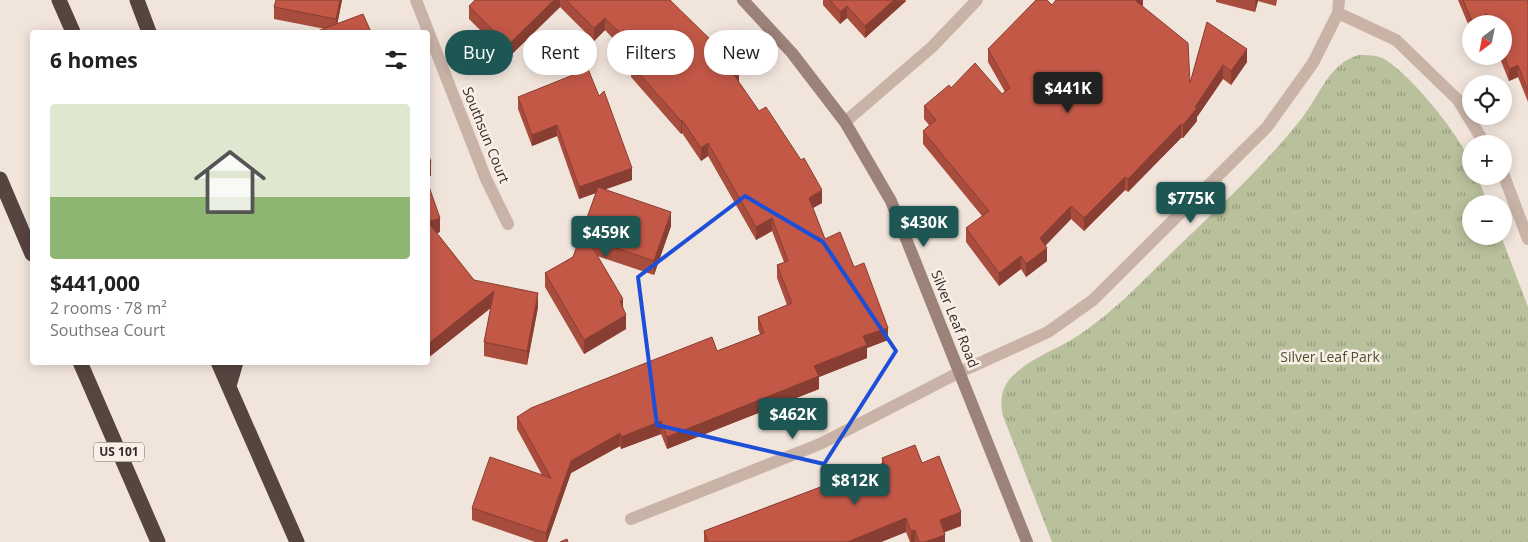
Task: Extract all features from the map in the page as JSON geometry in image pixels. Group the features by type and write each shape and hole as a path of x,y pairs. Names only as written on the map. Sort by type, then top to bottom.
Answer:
{"highway":[{"path":"59,0 72,30"},
{"path":"137,0 148,30"},
{"path":"0,179 30,249"},
{"name":"US 101","path":"81,365 158,542"},
{"path":"219,365 298,542"},
{"path":"228,386 235,365"}],"street":[{"name":"Southsun Court","path":"416,0 428,30"},
{"name":"Silver Leaf Road","path":"743,0 792,53 846,122 891,201 1027,542"},
{"path":"846,122 932,47 977,0"},
{"path":"631,519 820,444 960,372 1048,332 1093,300 1267,127 1313,62 1339,6 1396,40 1458,100 1479,135"},
{"name":"Southsun Court","path":"430,36 486,179 508,224"},
{"path":"1507,185 1528,239"}],"highlighted area":[{"path":"745,196 823,242 896,351 824,464 657,425 638,277"}],"green space":[{"name":"Silver Leaf Park","path":"1359,55 1371,55 1382,58 1392,65 1419,90 1458,139 1462,146 1462,185 1481,185 1484,195 1462,195 1462,245 1504,245 1528,307 1528,542 1052,542 1003,416 1002,397 1006,384 1024,366 1088,328 1132,292 1228,199 1285,139 1302,118 1333,72 1349,59"}],"building":[{"path":"276,0 340,0 336,19 274,7"},
{"path":"475,0 554,0 513,40 513,30 493,30 469,6"},
{"path":"566,0 670,0 704,33 704,75 734,75 759,111 766,107 801,160 804,158 822,190 809,198 825,239 840,232 854,267 864,263 888,328 863,336 867,345 814,366 819,376 667,437 661,421 621,437 620,433 571,461 546,533 472,508 490,457 551,478 517,417 531,408 712,337 717,351 764,333 758,317 792,303 777,265 788,261 772,218 756,227 708,143 701,148 682,120 641,75 694,75 694,30 617,30 605,18 594,28"},
{"path":"830,0 894,0 865,26 847,6 840,12"},
{"path":"1036,0 1047,0 1052,5 1056,0 1137,0 1188,43 1190,83 1207,22 1247,49 1231,71 1223,65 1195,107 1197,108 1183,125 1181,124 1128,179 1125,177 1084,218 1071,206 1040,238 1047,248 1026,264 1021,256 999,273 966,228 989,211 923,131 936,120 924,106 949,85 951,88 975,63 1002,94 1010,88 988,49"},
{"path":"1463,0 1527,0 1528,91 1518,65 1509,69 1508,65 1512,65 1512,15 1469,15"},
{"path":"363,14 370,30 320,30"},
{"path":"573,75 590,75 599,96 604,91 632,168 579,187 557,125 532,135 518,97"},
{"path":"598,187 671,212 654,261 587,238 623,299 620,301 626,315 584,340 545,273 573,257"},
{"path":"430,190 440,218 430,221"},
{"path":"430,225 474,280 538,293 527,351 484,342 494,291 430,342"},
{"path":"915,445 922,463 939,456 961,512 940,520 945,535 925,542 919,542 915,530 911,531 906,518 847,542 708,542 704,531 884,463 882,458"}]}
